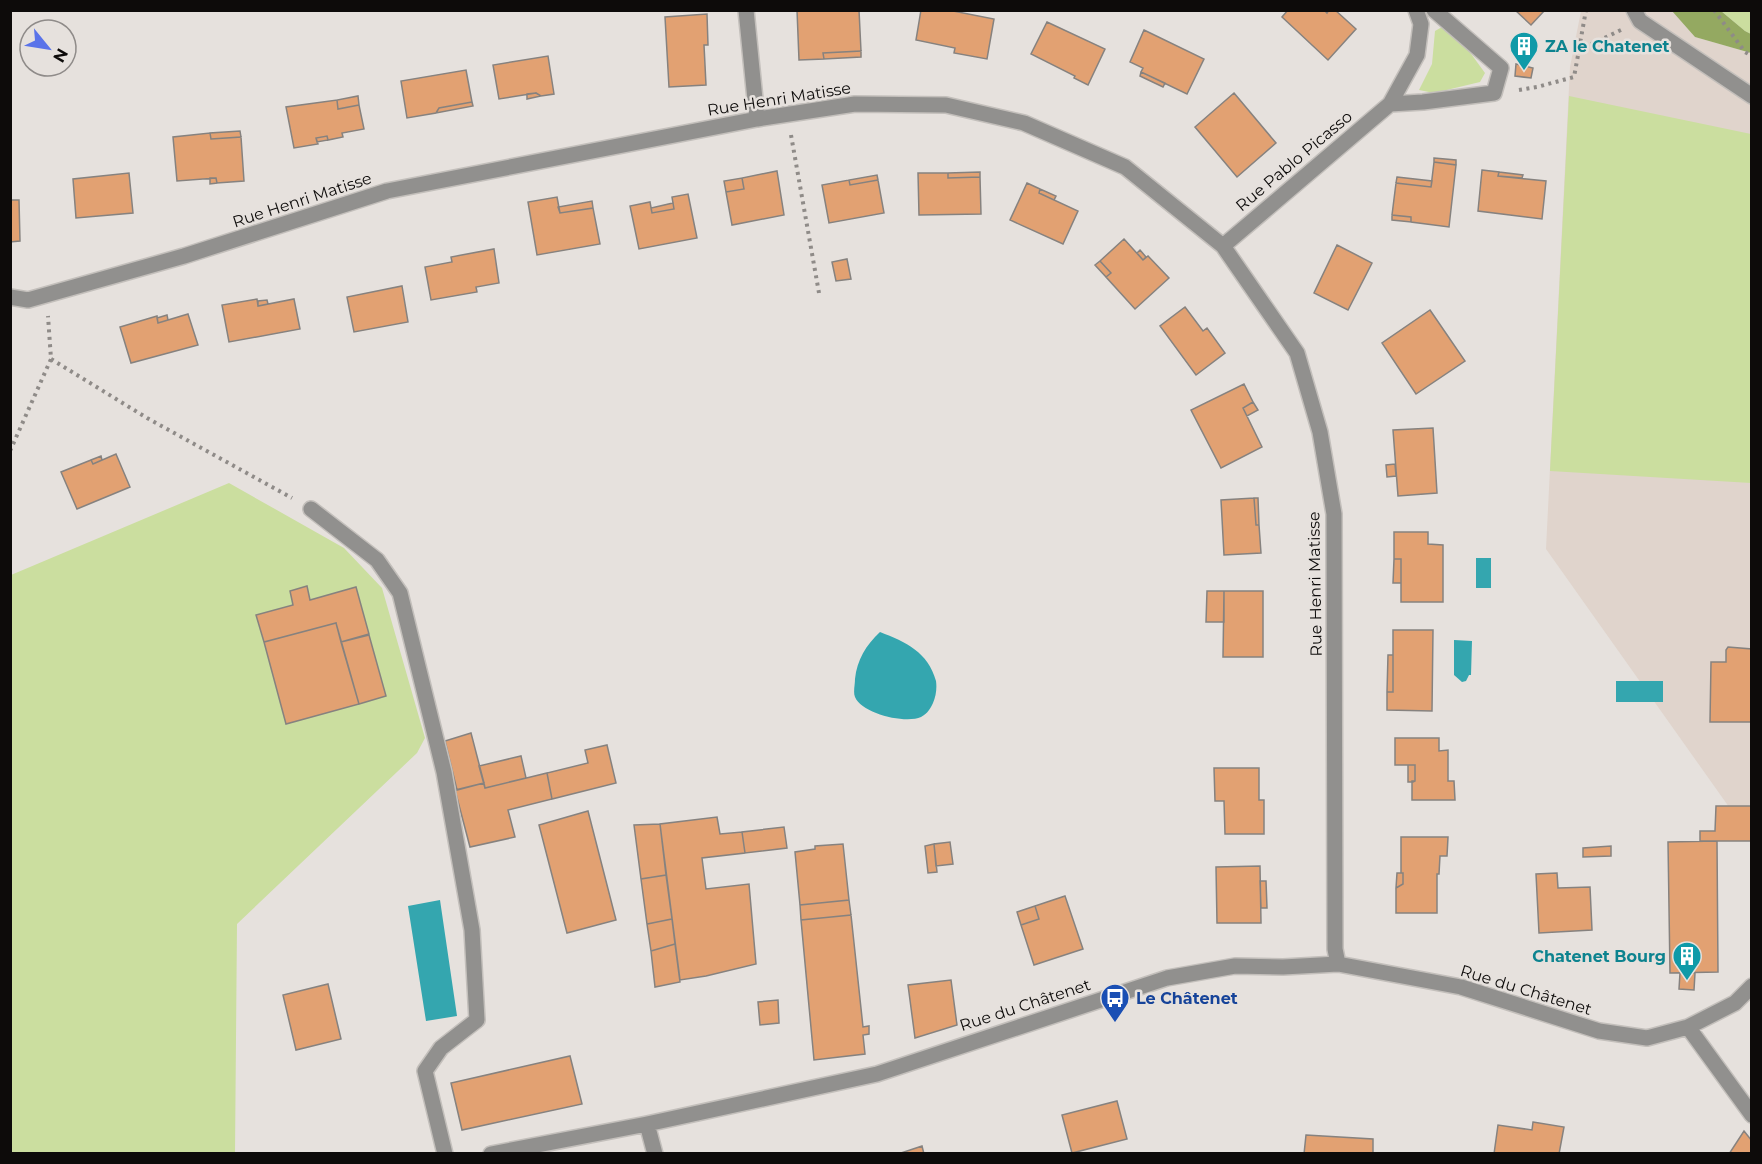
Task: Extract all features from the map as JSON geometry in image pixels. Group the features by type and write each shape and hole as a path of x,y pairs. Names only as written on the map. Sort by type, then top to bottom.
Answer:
{"street":[{"path":"746,10 757,120"},
{"name":"Rue Pablo Picasso","path":"1223,246 1389,104 1417,55 1421,24 1416,10"},
{"path":"1389,104 1494,93 1501,68 1434,10"},
{"path":"1637,16 1752,96"},
{"name":"Rue Henri Matisse","path":"10,297 28,300 46,295 184,256 387,191 757,120 855,104 946,105 1024,123 1125,167 1223,246 1297,353 1320,432 1334,514 1335,949 1338,964"},
{"path":"311,509 377,560 400,593 444,772 472,930 477,1020 441,1048 426,1071 445,1154"},
{"name":"Rue du Châtenet","path":"491,1154 647,1124 877,1074 1167,978 1235,966 1283,967 1338,964 1461,987 1599,1032 1647,1038 1688,1027 1735,1003 1752,986"},
{"path":"1688,1027 1752,1115"},
{"path":"647,1124 655,1154"}],"path":[{"path":"1494,93 1537,87 1574,77 1586,10"},
{"path":"1714,10 1745,52 1752,56"},
{"path":"1579,50 1637,16"},
{"path":"788,115 819,294"},
{"path":"10,451 51,359 46,295"},
{"path":"51,359 147,418 311,509"}],"shaded area":[{"path":"1581,11 1672,11 1695,37 1751,53 1751,838 1546,549 1570,67"}],"green space":[{"path":"1672,11 1721,11 1751,34 1751,53 1695,37"},
{"path":"1721,11 1751,11 1751,34 1745,31"},
{"path":"1442,27 1469,51 1485,73 1480,82 1434,93 1419,90 1432,64 1435,31"},
{"path":"1569,96 1751,134 1751,483 1550,471"},
{"path":"229,483 344,548 382,588 425,738 417,753 237,924 235,1153 11,1154 11,575"}],"water":[{"path":"1476,558 1491,558 1491,588 1476,588"},
{"path":"880,632 915,649 922,655 932,671 936,681 935,698 928,711 921,717 905,719 875,713 859,703 855,697 855,679 860,659 870,642"},
{"path":"1454,640 1472,641 1471,675 1462,682 1454,675"},
{"path":"1616,681 1663,681 1663,702 1616,702"},
{"path":"440,900 457,1016 426,1021 408,906"}],"building":[{"path":"797,10 859,10 861,51 823,53 824,59 799,60"},
{"path":"921,10 948,10 994,19 987,59 954,53 955,48 916,40"},
{"path":"1288,10 1324,10 1327,13 1329,10 1335,10 1356,29 1328,60 1282,17"},
{"path":"1515,10 1545,10 1531,25"},
{"path":"707,14 708,45 704,45 706,85 669,87 665,17"},
{"path":"1047,22 1105,49 1088,85 1031,54"},
{"path":"1144,30 1204,59 1187,94 1141,72 1143,68 1130,62"},
{"path":"861,51 861,57 824,59 823,53"},
{"path":"548,56 554,94 541,96 536,93 499,99 493,65"},
{"name":"ZA le Chatenet","path":"1516,64 1533,68 1531,78 1515,76"},
{"path":"466,70 472,102 439,108 436,113 407,118 401,81"},
{"path":"1141,72 1165,83 1163,87 1140,76"},
{"path":"536,93 541,96 527,99 527,94"},
{"path":"1234,93 1276,143 1237,177 1195,127"},
{"path":"358,96 359,105 338,109 337,100"},
{"path":"337,100 338,109 359,105 364,129 342,133 343,137 328,140 327,136 316,138 318,144 294,148 286,107"},
{"path":"472,102 473,106 436,113 439,108"},
{"path":"240,131 241,137 211,139 210,133"},
{"path":"210,133 211,139 241,137 244,181 217,183 216,178 177,181 173,137"},
{"path":"327,136 328,140 317,142 316,138"},
{"path":"1434,158 1456,160 1456,165 1434,162"},
{"path":"1434,162 1456,165 1449,227 1411,222 1411,217 1392,215 1396,183 1431,187"},
{"path":"1482,170 1499,172 1498,176 1546,181 1542,219 1478,211"},
{"path":"777,171 784,215 732,225 726,192 744,189 742,178"},
{"path":"980,172 980,177 948,178 948,173"},
{"path":"1499,172 1523,175 1522,178 1498,176"},
{"path":"129,173 133,213 76,218 73,179"},
{"path":"918,173 948,173 948,178 980,177 981,214 919,215"},
{"path":"877,175 878,180 850,185 849,180"},
{"path":"1397,177 1432,181 1431,187 1396,183"},
{"path":"210,178 216,178 217,183 210,184"},
{"path":"742,178 744,189 726,192 724,181"},
{"path":"849,180 850,185 878,180 884,213 829,223 822,185"},
{"path":"1027,183 1040,189 1039,193 1078,211 1063,244 1010,220"},
{"path":"1040,189 1056,196 1054,200 1039,193"},
{"path":"688,194 697,238 639,249 630,206 650,202 652,213 674,209 672,197"},
{"path":"557,197 560,213 593,208 600,244 537,255 528,202"},
{"path":"10,200 19,200 20,241 10,242"},
{"path":"592,201 593,208 560,213 558,207"},
{"path":"673,203 674,209 652,213 651,208"},
{"path":"1392,215 1411,217 1411,222 1392,220"},
{"path":"1124,239 1143,260 1148,256 1169,278 1135,309 1106,277 1111,273 1100,261"},
{"path":"1337,245 1372,263 1348,310 1314,293"},
{"path":"494,249 499,283 476,287 477,292 431,300 425,267 452,262 451,257"},
{"path":"1140,250 1146,257 1143,260 1137,253"},
{"path":"847,259 851,279 836,281 832,262"},
{"path":"1100,261 1111,273 1106,277 1095,265"},
{"path":"402,286 408,322 354,332 347,297"},
{"path":"257,299 258,306 294,299 300,329 229,342 222,305"},
{"path":"267,300 268,304 258,306 258,301"},
{"path":"1185,307 1203,331 1207,328 1225,353 1196,375 1160,326"},
{"path":"1430,310 1465,361 1416,394 1382,343"},
{"path":"188,314 198,345 131,363 120,327 157,316 158,323"},
{"path":"167,315 168,320 158,323 157,318"},
{"path":"1244,384 1253,402 1243,408 1262,447 1221,468 1191,410"},
{"path":"1253,402 1258,410 1247,416 1243,408"},
{"path":"1433,428 1437,493 1398,496 1393,430"},
{"path":"116,454 130,487 77,509 61,472 91,460 93,464"},
{"path":"101,456 102,460 93,464 91,460"},
{"path":"1395,464 1396,476 1387,477 1386,465"},
{"path":"1254,498 1258,498 1259,525 1256,525"},
{"path":"1254,498 1261,553 1224,555 1221,500"},
{"path":"1394,532 1428,532 1428,544 1443,545 1443,602 1401,602 1401,559 1394,559"},
{"path":"1394,559 1401,559 1401,583 1393,583"},
{"path":"307,586 310,600 356,587 369,634 341,642 336,623 264,642 256,615 293,605 290,591"},
{"path":"1207,591 1224,591 1224,622 1206,622"},
{"path":"1224,591 1263,591 1263,657 1223,657"},
{"path":"336,623 359,704 286,724 264,642"},
{"path":"1393,630 1433,630 1432,711 1387,710 1387,692 1393,692"},
{"path":"369,635 386,696 359,704 341,642"},
{"path":"1728,647 1752,649 1752,722 1710,722 1711,662 1726,662"},
{"path":"1388,655 1393,655 1393,692 1387,692"},
{"path":"471,733 484,783 457,790 445,741"},
{"path":"1395,738 1439,738 1439,751 1448,750 1448,781 1454,781 1455,800 1412,800 1415,765 1395,765"},
{"path":"607,745 616,783 552,799 547,773 588,763 585,750"},
{"path":"521,756 526,778 485,788 479,766"},
{"path":"1408,765 1415,765 1415,781 1413,782 1408,782"},
{"path":"1214,768 1259,768 1259,800 1264,800 1264,834 1225,834 1224,801 1215,801"},
{"path":"547,773 552,799 508,810 515,837 470,847 455,790 484,783 485,788"},
{"path":"1716,806 1752,806 1752,841 1700,841 1700,831 1715,831"},
{"path":"588,811 616,920 567,933 539,825"},
{"path":"717,817 720,834 742,832 745,853 702,858 706,889 749,884 756,964 680,980 660,824"},
{"path":"660,824 666,875 641,879 634,825"},
{"path":"784,827 787,848 745,853 742,832"},
{"path":"1401,837 1448,837 1447,856 1440,856 1439,874 1437,874 1437,913 1396,913 1396,888 1403,884"},
{"path":"1717,841 1718,972 1670,973 1668,842"},
{"path":"950,842 953,864 936,866 934,844"},
{"path":"843,844 849,900 800,905 795,852 815,849 815,846"},
{"path":"934,844 937,872 928,873 925,846"},
{"path":"1611,846 1611,856 1583,857 1583,848"},
{"path":"1260,866 1261,923 1217,923 1216,867"},
{"path":"1397,873 1403,873 1403,884 1396,888"},
{"path":"1557,873 1558,888 1590,887 1592,930 1539,933 1536,874"},
{"path":"666,875 672,919 647,924 641,879"},
{"path":"1260,881 1266,881 1267,908 1261,908"},
{"path":"1065,896 1083,949 1034,965 1021,925 1039,919 1035,906"},
{"path":"849,900 851,915 801,920 800,905"},
{"path":"1035,906 1039,919 1021,925 1017,912"},
{"path":"851,915 863,1027 869,1026 869,1034 863,1035 865,1054 814,1060 801,920"},
{"path":"672,919 675,944 651,951 647,924"},
{"path":"675,944 680,982 655,987 651,951"},
{"name":"Chatenet Bourg","path":"1680,973 1695,973 1694,990 1679,989"},
{"path":"951,980 957,1025 915,1038 908,985"},
{"path":"328,984 341,1039 296,1050 283,995"},
{"path":"778,1000 779,1023 760,1025 758,1002"},
{"path":"570,1056 582,1104 462,1130 451,1083"},
{"path":"1117,1101 1127,1139 1072,1153 1062,1115"},
{"path":"1533,1122 1564,1127 1559,1154 1494,1154 1498,1125 1532,1130"},
{"path":"1744,1131 1752,1141 1752,1154 1729,1154"},
{"path":"1306,1135 1373,1139 1373,1154 1304,1154"},
{"path":"922,1146 924,1154 898,1154"}],"place":[{"name":"ZA le Chatenet","path":"1524,72"},
{"name":"Chatenet Bourg","path":"1687,982"},
{"name":"Le Châtenet","path":"1115,1024"}]}
